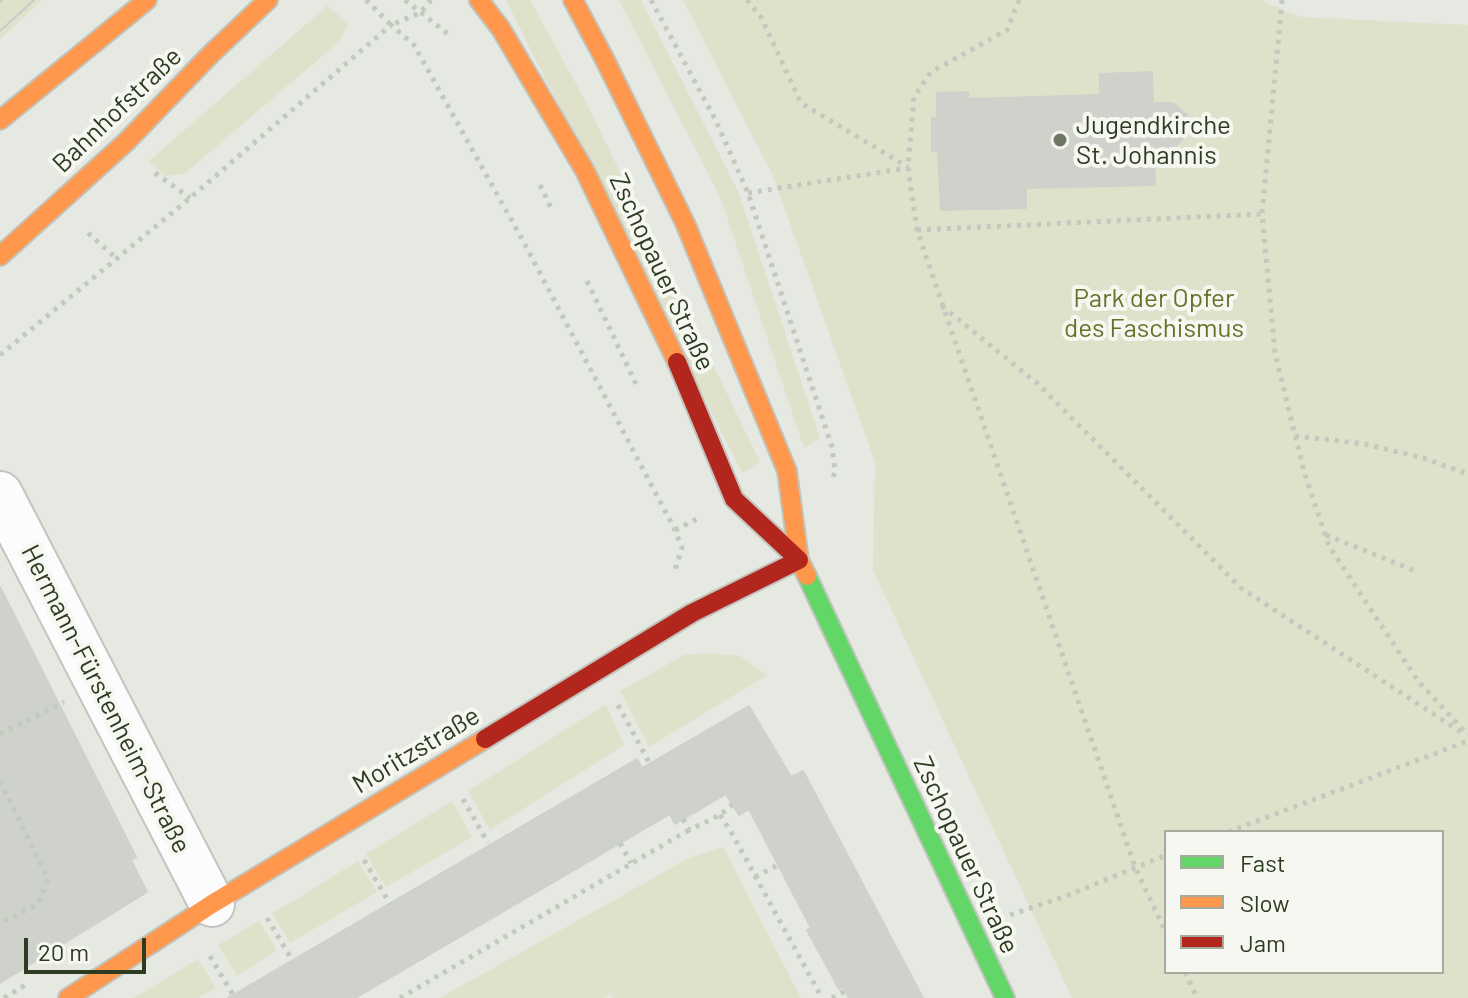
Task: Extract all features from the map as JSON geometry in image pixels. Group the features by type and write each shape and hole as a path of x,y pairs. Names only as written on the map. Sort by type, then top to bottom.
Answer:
{"main road":[{"path":"0,120 147,0"},
{"name":"Bahnhofstraße","path":"0,256 126,142 268,0"},
{"name":"Zschopauer Straße","path":"479,0 501,29 585,171 674,355 734,499 799,560"},
{"name":"Zschopauer Straße","path":"573,0 680,212 748,374 787,471 799,560 1005,998"},
{"name":"Moritzstraße","path":"68,998 212,904 598,669 692,613 799,560"}],"street":[{"name":"Hermann-Fürstenheim-Straße","path":"0,494 212,904"}],"path":[{"path":"366,0 414,45 522,239 675,530 682,548 673,578 692,613"},
{"path":"405,0 420,13"},
{"path":"0,355 190,198 391,25 420,13 431,0"},
{"path":"651,0 716,121 748,193 832,447 835,471 829,486"},
{"path":"747,0 761,17 801,103 908,167"},
{"path":"1019,0 1007,30 931,72 914,97 908,167 917,230 1135,867 1164,929"},
{"path":"1282,0 1262,214 1275,353 1304,472 1329,546 1418,681 1468,737"},
{"path":"748,193 908,167"},
{"path":"148,168 190,198"},
{"path":"917,230 1262,214"},
{"path":"81,227 117,259"},
{"path":"941,305 1038,384 1241,588 1468,737"},
{"path":"1295,436 1365,444 1423,458 1468,474"},
{"path":"1325,535 1418,572"},
{"path":"598,669 650,764"},
{"path":"0,734 59,705"},
{"path":"1233,830 1468,737"},
{"path":"0,781 48,879 38,904 0,923"},
{"path":"400,998 631,863 720,815 732,805"},
{"path":"720,815 822,998"},
{"path":"683,819 689,830"},
{"path":"620,843 631,863"},
{"path":"972,929 1069,895 1164,856"},
{"path":"755,877 778,865"},
{"path":"1186,974 1197,998"},
{"path":"832,998 845,991"}],"green space":[{"path":"0,0 42,0 0,39"},
{"path":"506,0 530,0 587,104 760,462 742,473"},
{"path":"619,0 641,0 738,191 820,438 804,448 721,199"},
{"name":"Park der Opfer des Faschismus","path":"683,0 1260,0 1301,17 1468,25 1468,998 1072,998 873,570 875,462 773,176"},
{"path":"327,6 348,23 340,41 184,174 165,176 149,161"},
{"path":"707,653 740,656 767,675 649,747 620,691 684,655"},
{"path":"606,704 624,745 490,830 468,791"},
{"path":"452,801 472,837 386,887 366,854"},
{"path":"723,847 801,998 613,998 611,994 603,998 440,998 689,858"},
{"path":"358,861 377,892 290,943 272,914"},
{"path":"259,921 277,950 237,976 218,945"},
{"path":"198,959 216,988 198,998 134,998"}],"building":[{"name":"Jugendkirche St. Johannis","path":"1152,72 1153,103 1173,103 1187,115 1187,134 1174,148 1154,148 1155,185 1026,188 1026,208 941,210 938,150 932,151 932,118 937,118 937,93 968,92 968,99 1100,95 1100,74"},
{"path":"0,587 136,857 131,860 147,892 0,983"},
{"path":"749,706 791,777 803,771 923,998 849,998 843,987 839,989 749,809 739,815 726,794 675,824 670,814 355,998 228,998 637,759 642,768"}],"tram line":[{"path":"0,31 34,0"}],"traffic: fast":[{"path":"807,576 1005,998"}],"traffic: slow":[{"path":"0,120 147,0"},
{"path":"0,256 126,142 268,0"},
{"path":"479,0 501,29 585,171 677,362"},
{"path":"573,0 685,223 787,471 799,560 807,576"},
{"path":"68,998 212,904 485,739"}],"traffic: jam":[{"path":"677,362 734,499 799,560"},
{"path":"485,739 692,613 799,560"}],"place":[{"name":"Jugendkirche St. Johannis","path":"1060,140"}]}
